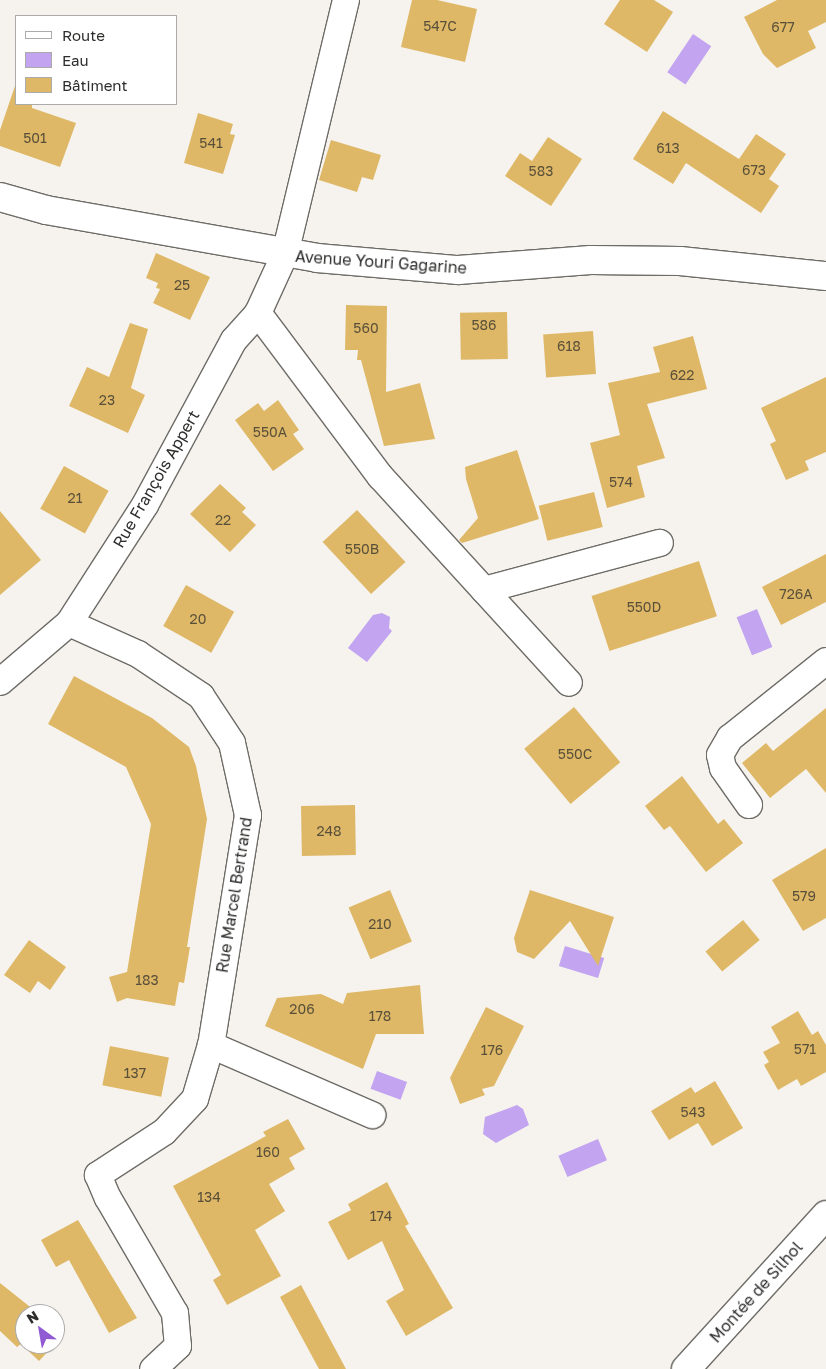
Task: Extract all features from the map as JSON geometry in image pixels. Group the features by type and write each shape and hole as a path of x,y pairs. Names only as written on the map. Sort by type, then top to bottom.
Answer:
{"street":[{"name":"Rue François Appert","path":"0,682 69,623 145,505 234,340 258,312 284,254 346,0"},
{"name":"Avenue Youri Gagarine","path":"0,197 46,210 284,254 458,270 591,260 680,261 826,276"},
{"path":"258,312 380,476 569,682"},
{"path":"484,590 660,543"},
{"name":"Rue Marcel Bertrand","path":"69,623 138,654 201,696 232,743 248,814 210,1045 195,1099 164,1132 98,1175 108,1198 175,1313 178,1346 153,1369"},
{"path":"749,805 723,768 720,755 730,738 826,661"},
{"path":"210,1045 372,1115"},
{"name":"Montée de Silhol","path":"686,1369 826,1216"}],"water":[{"path":"693,34 711,46 686,84 667,72"},
{"path":"757,609 772,647 752,655 737,617"},
{"path":"382,613 390,617 389,628 392,631 367,662 348,648 373,615"},
{"path":"565,946 604,958 598,978 559,966"},
{"path":"377,1071 407,1082 401,1100 371,1089"},
{"path":"517,1105 523,1109 529,1125 496,1143 483,1134 485,1117"},
{"path":"598,1139 607,1160 567,1177 558,1156"}],"building":[{"path":"412,0 437,0 477,9 465,62 401,47"},
{"path":"620,0 654,0 673,12 647,52 604,24"},
{"path":"777,0 826,0 826,22 808,31 816,48 777,68 763,54 744,17"},
{"path":"15,86 15,105 32,105 32,108 76,123 60,167 0,146 0,130"},
{"path":"663,111 739,159 756,134 786,154 769,179 779,186 761,213 686,163 673,184 633,159"},
{"path":"198,113 233,124 230,134 235,135 223,174 184,163"},
{"path":"548,137 582,159 551,206 505,176 520,153 532,161"},
{"path":"331,140 381,155 373,180 362,177 357,192 319,180"},
{"path":"156,253 210,277 190,320 153,303 160,289 156,288 158,283 146,278"},
{"path":"346,305 387,306 386,392 420,383 435,439 384,446 361,360 357,360 358,350 345,350"},
{"path":"507,312 508,359 461,360 460,313"},
{"path":"130,323 148,329 131,388 145,395 128,433 69,406 87,367 109,377"},
{"path":"593,331 596,374 546,377 543,334"},
{"path":"693,336 707,389 647,404 665,458 637,466 645,497 607,508 590,443 620,435 608,383 660,372 653,347"},
{"path":"826,377 826,452 805,461 809,470 786,480 770,444 776,441 761,408"},
{"path":"278,400 299,430 293,434 304,449 273,471 235,420 258,403 264,411"},
{"path":"517,450 539,519 462,543 459,540 478,518 466,479 465,467"},
{"path":"64,466 109,491 85,534 40,509"},
{"path":"220,484 246,508 242,512 256,525 230,552 190,514"},
{"path":"594,492 603,527 547,541 539,506"},
{"path":"357,510 405,562 371,594 323,542"},
{"path":"0,511 41,560 0,595"},
{"path":"826,554 826,602 781,625 762,587"},
{"path":"699,561 717,616 609,651 592,596"},
{"path":"186,585 234,612 211,653 163,626"},
{"path":"74,676 152,718 189,747 196,766 207,819 187,947 190,947 184,983 179,982 175,1006 127,998 117,1002 109,977 127,972 151,824 126,767 48,724"},
{"path":"574,707 620,762 570,804 524,749"},
{"path":"826,708 826,793 806,769 770,798 742,763 766,743 773,751"},
{"path":"682,776 718,824 724,819 743,843 706,872 670,826 664,830 645,806"},
{"path":"355,805 356,855 302,856 301,806"},
{"path":"826,848 826,918 803,931 772,880"},
{"path":"390,890 412,942 370,959 349,908"},
{"path":"530,890 614,917 598,966 570,921 534,959 517,952 514,938"},
{"path":"743,920 760,940 722,971 705,951"},
{"path":"29,940 66,967 50,990 38,981 30,993 4,975"},
{"path":"420,985 424,1034 376,1034 363,1069 265,1026 277,998 321,994 343,1004 347,993"},
{"path":"486,1007 524,1026 494,1086 482,1089 485,1095 460,1104 450,1078"},
{"path":"798,1011 812,1035 818,1031 826,1045 826,1072 801,1086 797,1079 778,1090 764,1065 769,1062 763,1052 780,1043 771,1027"},
{"path":"110,1046 169,1057 161,1097 102,1085"},
{"path":"715,1081 743,1128 712,1146 698,1123 669,1140 651,1111 691,1087 695,1093"},
{"path":"288,1119 305,1149 289,1158 295,1169 269,1184 285,1211 255,1230 281,1276 227,1305 213,1280 221,1275 173,1186 266,1136 263,1132"},
{"path":"387,1182 409,1224 405,1226 453,1308 406,1336 386,1301 404,1290 382,1241 348,1260 328,1222 351,1210 348,1204"},
{"path":"78,1220 137,1318 109,1333 69,1260 56,1267 41,1240"},
{"path":"0,1283 26,1304 15,1304 15,1345 0,1331"},
{"path":"301,1285 346,1369 319,1369 280,1297"},
{"path":"32,1354 46,1354 39,1361"}]}
